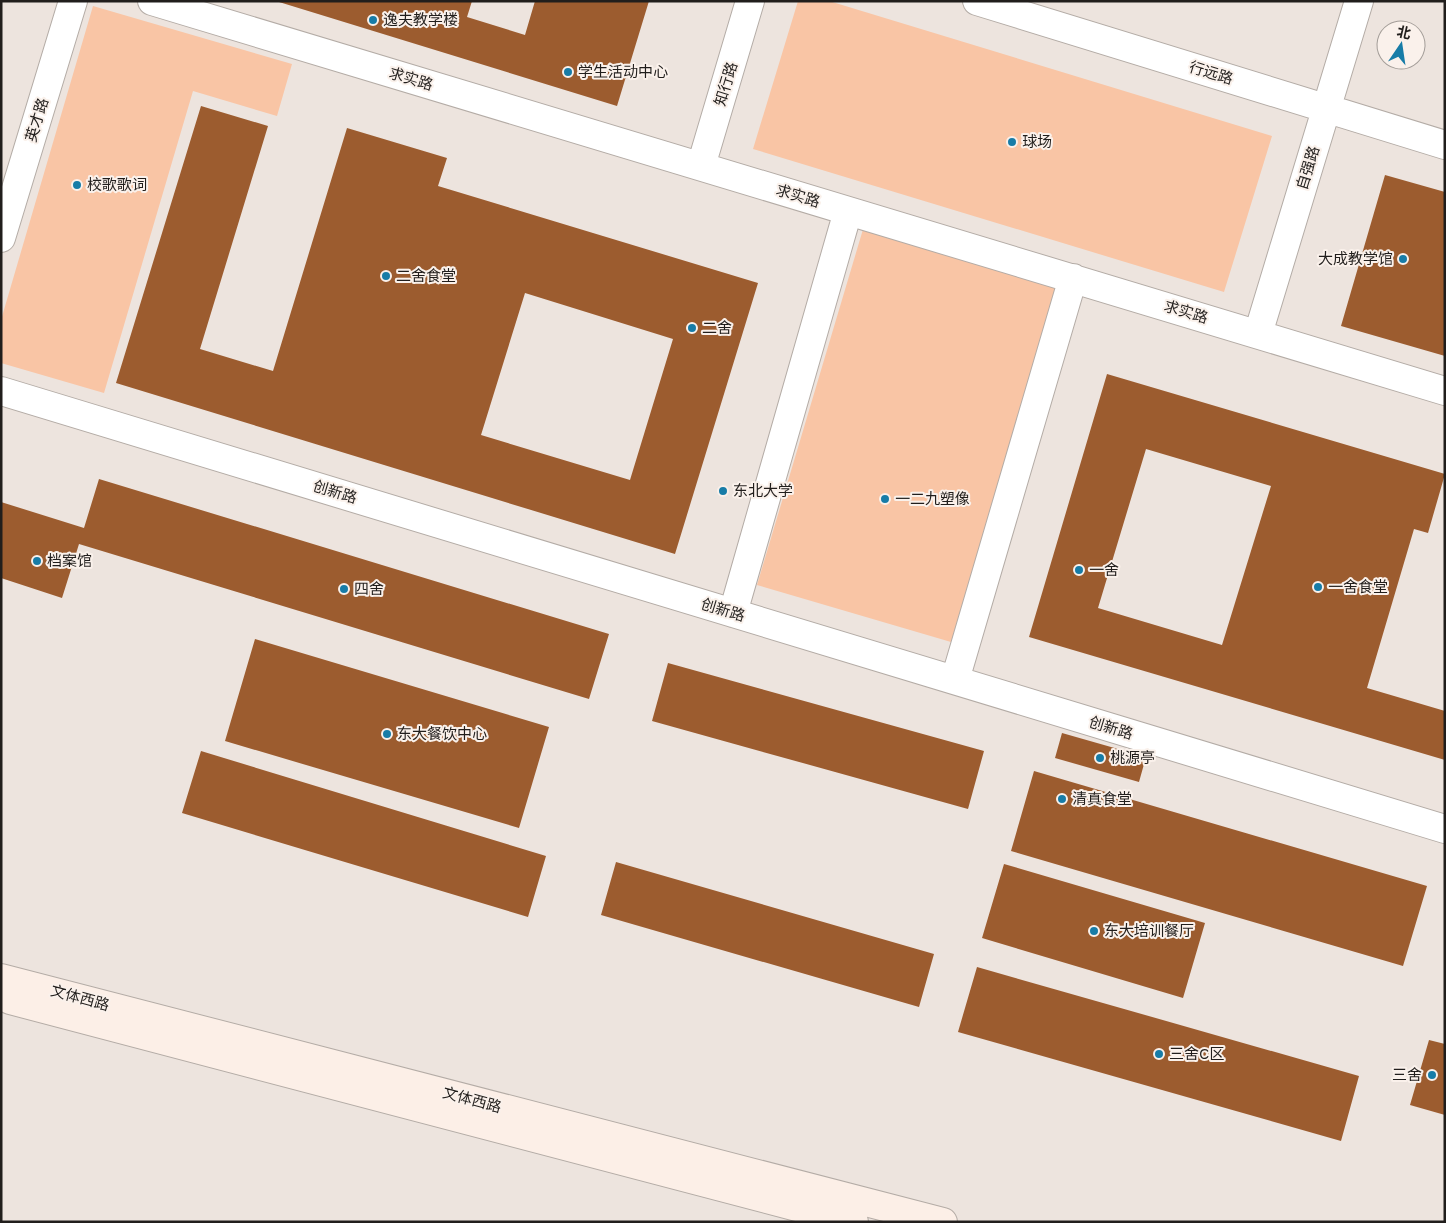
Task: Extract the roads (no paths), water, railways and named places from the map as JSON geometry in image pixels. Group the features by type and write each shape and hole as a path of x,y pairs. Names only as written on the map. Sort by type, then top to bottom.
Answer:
{"street":[{"name":"英才路","path":"1,238 74,1"},
{"name":"求实路","path":"152,1 1445,391"},
{"name":"知行路","path":"701,166 750,1"},
{"name":"行远路","path":"977,1 1445,145"},
{"name":"自强路","path":"1258,334 1359,1"},
{"path":"733,613 848,211"},
{"path":"955,680 1073,278"},
{"name":"创新路","path":"1,391 1445,829"},
{"name":"文体西路","path":"1,978 943,1222"},
{"name":"文体西路","path":"1,998 854,1222"}],"place":[{"name":"逸夫教学楼","path":"373,20"},
{"name":"学生活动中心","path":"568,72"},
{"name":"球场","path":"1012,142"},
{"name":"校歌歌词","path":"77,185"},
{"name":"大成教学馆","path":"1403,259"},
{"name":"二舍食堂","path":"386,276"},
{"name":"二舍","path":"692,328"},
{"name":"东北大学","path":"723,491"},
{"name":"一二九塑像","path":"885,499"},
{"name":"档案馆","path":"37,561"},
{"name":"一舍","path":"1079,570"},
{"name":"一舍食堂","path":"1318,587"},
{"name":"四舍","path":"344,589"},
{"name":"东大餐饮中心","path":"387,734"},
{"name":"桃源亭","path":"1100,758"},
{"name":"清真食堂","path":"1062,799"},
{"name":"东大培训餐厅","path":"1094,931"},
{"name":"三舍C区","path":"1159,1054"},
{"name":"三舍","path":"1432,1075"}]}
